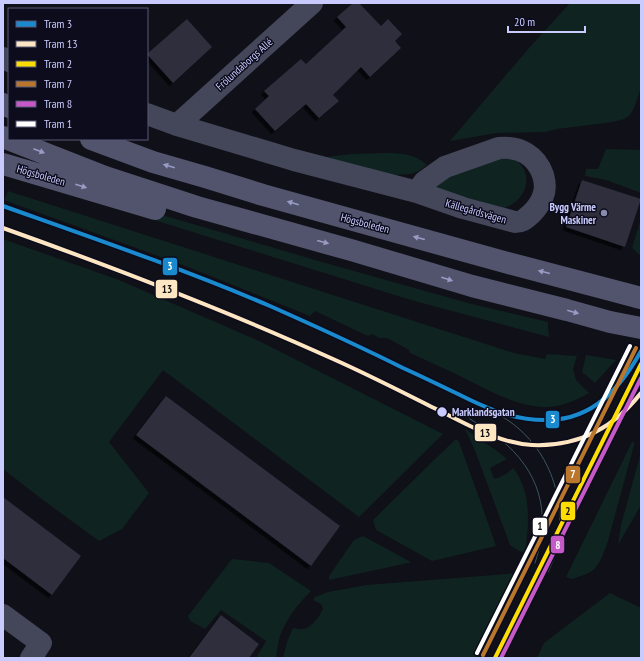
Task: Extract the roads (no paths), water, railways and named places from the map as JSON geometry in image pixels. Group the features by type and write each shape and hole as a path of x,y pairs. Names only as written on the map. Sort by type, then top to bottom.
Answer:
{"main road":[{"name":"Högsboleden","path":"11,140 105,177 197,207 358,252 472,286 610,322 641,328"},
{"name":"Högsboleden","path":"94,140 153,162 263,195 641,298"},
{"name":"Högsboleden","path":"3,164 192,219 289,233"}],"street":[{"name":"Frölundaborgs Allé","path":"177,125 312,3"},
{"name":"Källegårdsvägen","path":"148,114 177,125 294,160 417,192 463,208 515,222 521,222 536,208 544,196 545,186 541,169 529,155 514,148 499,148 445,167 424,182 417,192"},
{"path":"3,615 41,643 31,658"}],"tram line":[{"name":"3","path":"3,206 138,254 237,292 337,336 480,405 513,416 536,420 549,420 580,414 604,399 615,388 625,377 641,351"},
{"name":"13","path":"3,228 87,258 252,323 396,389 469,426 506,440 532,445 549,445 579,439 606,426 619,417 641,393"},
{"name":"1","path":"477,653 630,346"},
{"name":"7","path":"483,655 636,348"},
{"name":"2","path":"495,658 641,364"},
{"name":"8","path":"501,658 641,378"},
{"path":"487,408 511,422 530,440 540,453 554,482 558,497 559,530 556,553 548,572"},
{"path":"470,419 494,434 507,445 529,471 536,485 542,515 542,531 540,547 535,563"}],"place":[{"name":"Bygg Värme Maskiner","path":"604,213"},
{"name":"Marklandsgatan","path":"442,412"}]}
